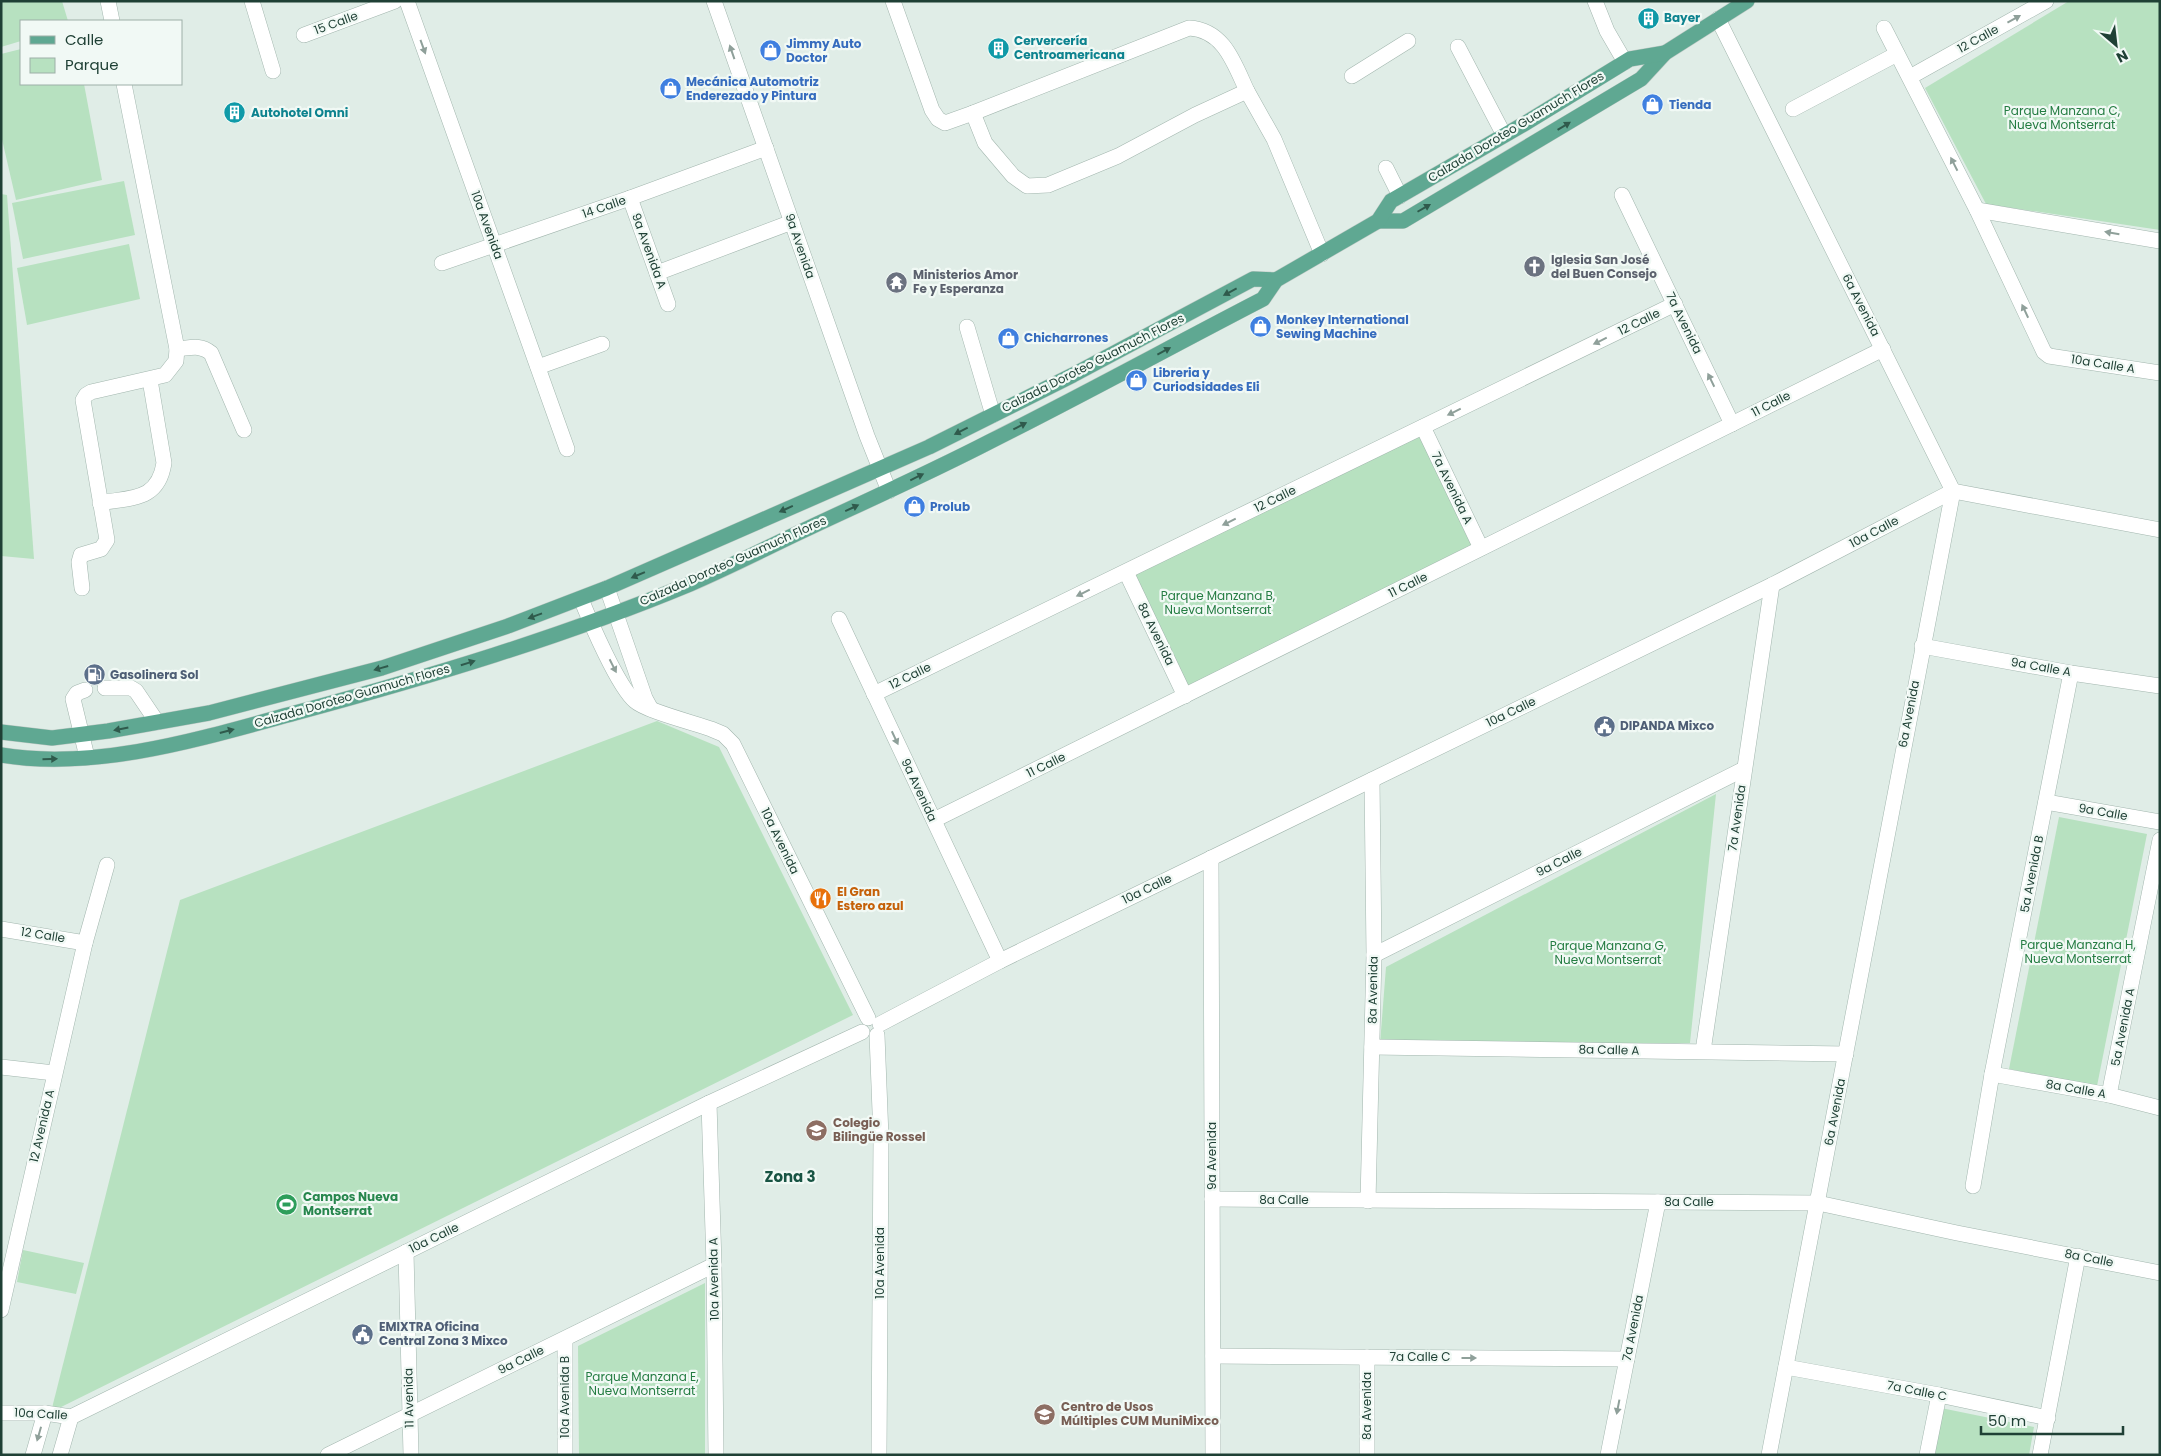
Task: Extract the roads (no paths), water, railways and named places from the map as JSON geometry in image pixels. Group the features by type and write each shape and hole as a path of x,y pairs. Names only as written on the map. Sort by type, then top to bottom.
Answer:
{"main road":[{"name":"Calzada Doroteo Guamuch Flores","path":"1378,221 1403,220 1533,145 1641,80 1664,53 1747,1"},
{"name":"Calzada Doroteo Guamuch Flores","path":"1,754 37,759 87,757 125,753 195,738 387,688 590,623 692,583 988,443 1263,299 1276,280 1378,221 1391,201 1504,136 1630,59 1664,53"},
{"name":"Calzada Doroteo Guamuch Flores","path":"1,732 52,738 82,735 193,716 382,668 508,626 607,588 879,467 929,447 1073,375 1253,279 1276,280"},
{"path":"193,716 195,738"}],"street":[{"path":"108,1 112,20"},
{"path":"252,1 273,71"},
{"name":"15 Calle","path":"304,35 395,1"},
{"name":"10a Avenida","path":"407,1 567,449"},
{"name":"9a Avenida","path":"714,1 889,491"},
{"path":"894,1 932,110 938,119 945,123 1189,28 1201,29 1228,51 1247,91 1274,139 1322,254"},
{"path":"1595,1 1607,31 1625,62"},
{"name":"12 Calle","path":"1910,77 2046,1"},
{"name":"6a Avenida","path":"1718,19 1953,491 1769,1455"},
{"path":"1884,28 1977,210 2160,241"},
{"path":"1352,76 1408,41"},
{"path":"1458,47 1504,136"},
{"path":"1793,109 1897,54"},
{"path":"82,588 81,555 101,549 106,540 83,400 91,392 150,380 165,375 176,361 177,349 124,85"},
{"path":"973,113 985,143 1013,176 1027,186 1048,185 1118,156 1195,115 1247,91"},
{"name":"14 Calle","path":"442,263 630,198 766,148"},
{"path":"1386,168 1400,196"},
{"name":"7a Avenida","path":"1622,195 1732,424"},
{"name":"9a Avenida A","path":"630,198 668,304"},
{"name":"10a Calle A","path":"1977,210 2046,354 2160,373"},
{"path":"657,272 792,222"},
{"name":"12 Calle","path":"874,694 1675,304"},
{"path":"966,327 992,415"},
{"path":"538,367 602,344"},
{"path":"177,349 199,347 204,348 211,354 244,430"},
{"name":"11 Calle","path":"934,820 1883,349"},
{"path":"100,502 146,495 157,485 162,474 164,463 150,380"},
{"name":"7a Avenida A","path":"1423,427 1481,548"},
{"path":"1953,491 2160,530"},
{"name":"10a Calle","path":"1,1413 45,1413 71,1417 709,1103 871,1029 1000,961 1772,585 1953,491"},
{"name":"8a Avenida","path":"1126,572 1185,696"},
{"name":"7a Avenida","path":"1703,1051 1772,585"},
{"path":"607,588 645,698 651,709"},
{"name":"10a Avenida","path":"581,599 590,623 624,688 635,702 711,728 723,734 733,744 871,1029 878,1071 881,1137 879,1455"},
{"name":"9a Avenida","path":"839,619 1000,961"},
{"name":"9a Calle A","path":"1922,646 2071,673 2160,686"},
{"name":"5a Avenida B","path":"1973,1186 1992,1074 2071,673"},
{"path":"105,688 131,688 136,691 158,722"},
{"path":"85,690 77,692 73,699 87,757"},
{"name":"9a Calle","path":"1374,955 1744,769"},
{"name":"8a Avenida","path":"1368,1200 1374,955 1372,780"},
{"name":"9a Calle","path":"2046,802 2160,822"},
{"name":"5a Avenida A","path":"2109,1095 2160,840"},
{"name":"9a Avenida","path":"1211,858 1213,1455"},
{"name":"12 Avenida A","path":"1,1310 85,943 107,866"},
{"name":"12 Calle","path":"1,929 85,943"},
{"name":"8a Calle A","path":"1372,1046 1846,1054"},
{"path":"1,1067 54,1073"},
{"name":"8a Calle A","path":"1992,1074 2109,1095 2160,1108"},
{"name":"10a Avenida A","path":"709,1103 714,1265 716,1455"},
{"name":"8a Calle","path":"1212,1199 1818,1203 1957,1233 2160,1273"},
{"name":"7a Avenida","path":"1608,1455 1658,1202"},
{"name":"11 Avenida","path":"406,1252 411,1455"},
{"path":"2040,1455 2078,1256"},
{"name":"9a Calle","path":"328,1455 714,1265"},
{"name":"10a Avenida B","path":"565,1339 565,1455"},
{"name":"7a Calle C","path":"1213,1356 1627,1359"},
{"name":"8a Avenida","path":"1367,1357 1367,1455"},
{"name":"7a Calle C","path":"1786,1367 1939,1395 2048,1418"},
{"path":"1927,1455 1939,1395"},
{"path":"33,1455 45,1413"},
{"path":"60,1455 71,1417"}],"place":[{"name":"Bayer","path":"1648,18"},
{"name":"Cervercería Centroamericana","path":"998,48"},
{"name":"Jimmy Auto Doctor","path":"770,51"},
{"name":"Mecánica Automotriz Enderezado y Pintura","path":"670,89"},
{"name":"Tienda","path":"1653,105"},
{"name":"Autohotel Omni","path":"235,113"},
{"name":"Iglesia San José del Buen Consejo","path":"1535,267"},
{"name":"Ministerios Amor Fe y Esperanza","path":"897,282"},
{"name":"Monkey International Sewing Machine","path":"1260,327"},
{"name":"Chicharrones","path":"1008,338"},
{"name":"Libreria y Curiodsidades Eli","path":"1137,380"},
{"name":"Prolub","path":"914,507"},
{"name":"Gasolinera Sol","path":"94,675"},
{"name":"DIPANDA Mixco","path":"1604,726"},
{"name":"El Gran Estero azul","path":"821,899"},
{"name":"Colegio Bilingüe Rossel","path":"817,1130"},
{"name":"Campos Nueva Montserrat","path":"287,1204"},
{"name":"EMIXTRA Oficina Central Zona 3 Mixco","path":"363,1334"},
{"name":"Centro de Usos Múltiples CUM MuniMixco","path":"1045,1414"}],"district":[{"name":"Zona 3","path":"790,1177"}],"park label":[{"name":"Parque Manzana C, Nueva Montserrat","path":"2062,118"},
{"name":"Parque Manzana B, Nueva Montserrat","path":"1218,603"},
{"name":"Parque Manzana H, Nueva Montserrat","path":"2078,952"},
{"name":"Parque Manzana G, Nueva Montserrat","path":"1608,953"},
{"name":"Parque Manzana E, Nueva Montserrat","path":"642,1384"}]}
